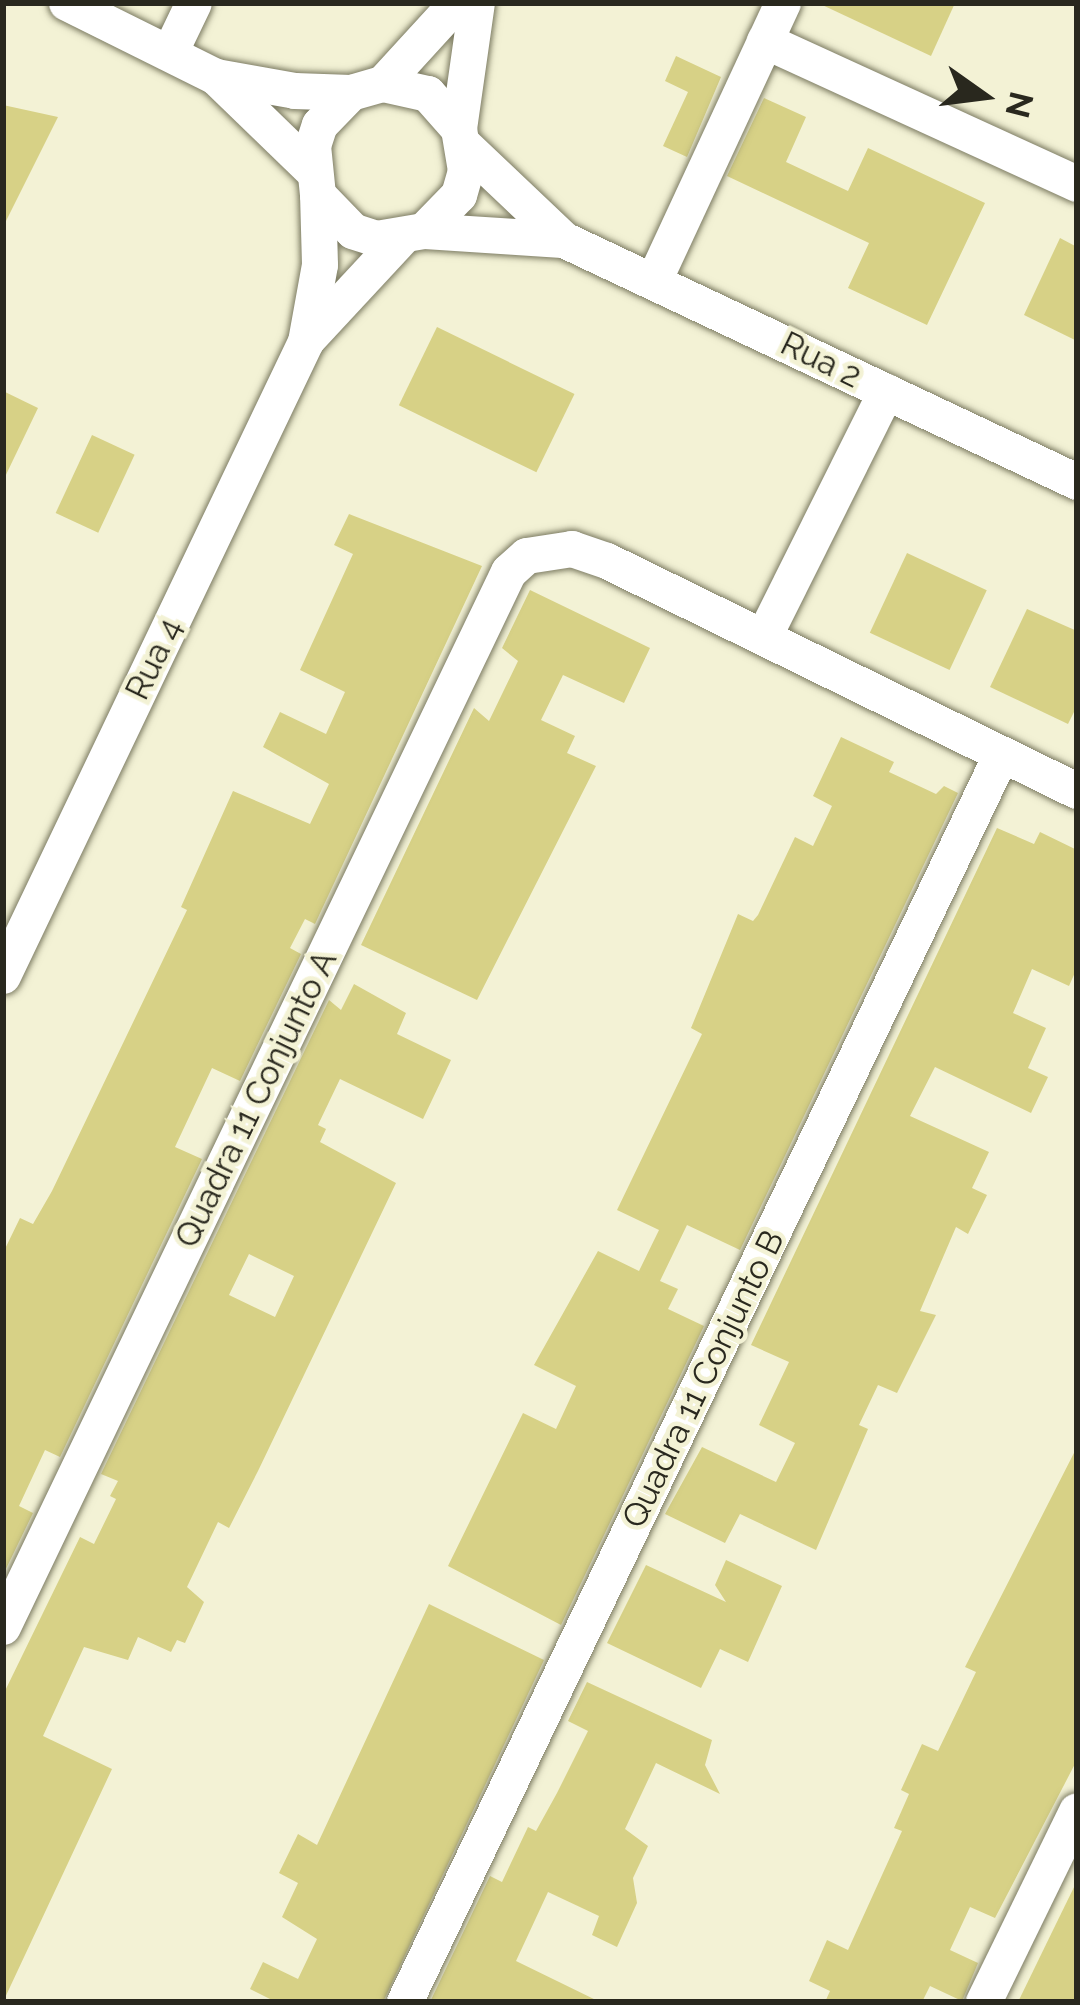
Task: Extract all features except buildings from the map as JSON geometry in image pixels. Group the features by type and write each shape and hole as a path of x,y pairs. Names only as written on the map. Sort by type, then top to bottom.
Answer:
{"street":[{"path":"67,3 216,77 315,182 353,231 564,240"},
{"path":"170,53 194,3"},
{"path":"306,341 320,265 315,182 320,125 458,3"},
{"path":"306,341 459,195 477,3"},
{"path":"654,281 783,3"},
{"path":"765,41 1077,184"},
{"path":"216,77 428,94 462,137 564,240"},
{"name":"Rua 2","path":"564,240 1077,482"},
{"name":"Rua 4","path":"3,976 306,341"},
{"path":"886,392 764,638 1077,791"},
{"name":"Quadra 11 Conjunto A","path":"3,1627 508,572 527,556 572,549 764,638"},
{"name":"Quadra 11 Conjunto B","path":"405,2002 1001,756"},
{"path":"984,2002 1077,1811"}]}
